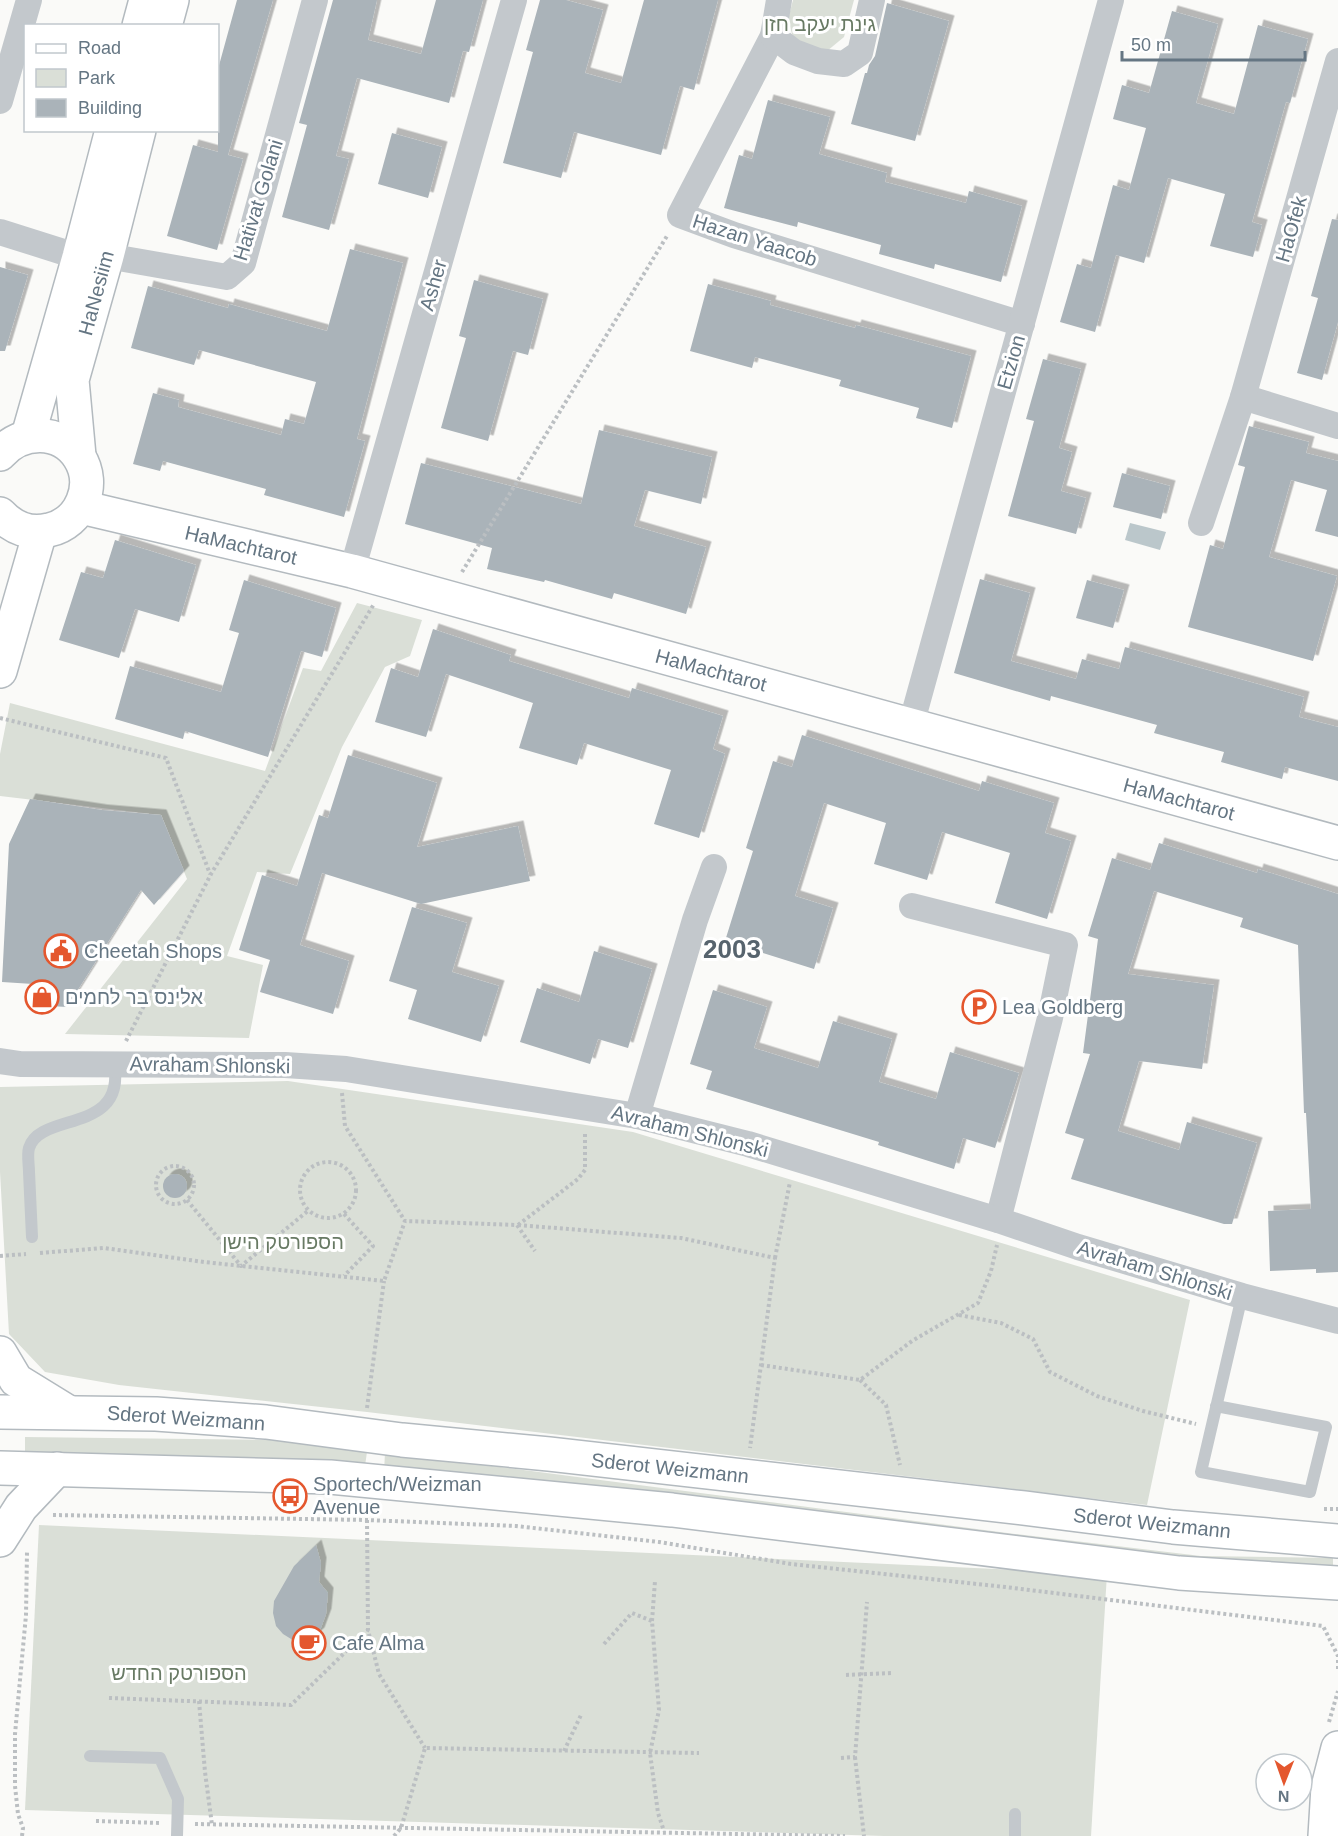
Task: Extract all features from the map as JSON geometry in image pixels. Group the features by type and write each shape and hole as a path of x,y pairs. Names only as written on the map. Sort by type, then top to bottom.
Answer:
{"main road":[{"path":"140,24 146,0"},
{"path":"166,24 172,0"},
{"name":"HaNesiim","path":"81,507 86,490 86,473 79,456 72,380 112,132"},
{"name":"HaNesiim","path":"28,436 138,132"},
{"path":"0,454 9,444 28,436 47,436 65,443 79,456"},
{"path":"2,525 40,532 56,529 70,520 81,507"},
{"name":"HaMachtarot","path":"81,507 388,580 1338,843"},
{"path":"0,671 40,532"},
{"path":"0,1353 16,1380 68,1412"},
{"name":"Sderot Weizmann","path":"0,1412 156,1414 266,1422 402,1440 549,1454 1173,1527 1338,1541"},
{"path":"0,1468 342,1478 684,1511 1179,1573 1338,1583"},
{"path":"13,1545 21,1507 57,1469"},
{"path":"1325,1836 1328,1787 1338,1748"}],"street":[{"path":"0,101 29,0"},
{"name":"Hativat Golani","path":"93,256 227,277 243,263 315,0"},
{"name":"Asher","path":"352,571 514,0"},
{"name":"Hazan Yaacob","path":"780,0 773,36 680,215 734,235 1022,324"},
{"path":"773,36 794,52 818,61 844,64 860,53 872,0"},
{"name":"Etzion","path":"911,725 1112,0"},
{"name":"HaOfek","path":"1201,524 1243,398 1338,61"},
{"path":"0,232 93,256"},
{"path":"1243,398 1338,426"},
{"path":"637,1116 695,920 714,867"},
{"path":"912,906 1065,945 1050,1018 999,1228"},
{"name":"Avraham Shlonski","path":"7,1064 285,1065 346,1069 637,1116 795,1159 999,1228 1078,1247 1242,1296 1338,1321"}],"lane":[{"path":"32,1237 29,1148 40,1132 86,1117 110,1101 115,1090 114,1063"},
{"path":"1216,1406 1326,1427 1310,1492 1201,1472 1216,1406 1242,1296"},
{"path":"90,1756 160,1758 178,1799 177,1830"},
{"path":"1014,1836 1015,1814"}],"path":[{"path":"447,597 680,215"},
{"path":"114,1063 211,874 388,580"},
{"path":"0,718 166,758 211,874"},
{"path":"346,1069 341,1083 345,1126 405,1221"},
{"path":"517,1225 578,1179 585,1170 583,1106"},
{"path":"749,1459 775,1258 795,1159"},
{"path":"327,1161 345,1166 351,1172 357,1190 356,1200 344,1214 326,1218 317,1216 309,1210 300,1194 303,1176 317,1163 327,1161"},
{"path":"180,1166 190,1173 194,1178 194,1190 188,1200 175,1204 162,1199 156,1188 159,1175 163,1170 180,1166"},
{"path":"188,1200 241,1266"},
{"path":"241,1266 309,1210"},
{"path":"344,1214 373,1246 344,1276"},
{"path":"405,1221 517,1225 681,1238 775,1258"},
{"path":"367,1412 384,1281 405,1221"},
{"path":"517,1225 535,1251"},
{"path":"860,1380 912,1341 978,1303 991,1271 999,1228"},
{"path":"0,1256 104,1248 241,1266 384,1281"},
{"path":"958,1315 1001,1323 1033,1339 1050,1372 1097,1396 1143,1411 1211,1428"},
{"path":"761,1365 860,1380 886,1405 900,1466"},
{"path":"42,1515 367,1520 516,1526 659,1542 791,1564 1005,1587 1323,1626 1338,1656 1338,1669"},
{"path":"367,1520 368,1630 379,1674 425,1748 401,1828 394,1836"},
{"path":"13,1545 26,1615 15,1734 15,1786 18,1814 23,1828 22,1836"},
{"path":"655,1581 652,1621 659,1710 650,1753 658,1813 664,1831"},
{"path":"864,1836 855,1757 867,1602"},
{"path":"604,1644 632,1613 652,1621"},
{"path":"109,1698 291,1705 368,1630"},
{"path":"846,1675 893,1673"},
{"path":"199,1701 212,1825"},
{"path":"564,1752 581,1715"},
{"path":"425,1748 699,1753"},
{"path":"841,1758 855,1757"},
{"path":"96,1821 177,1830 212,1825 664,1831 845,1836"}],"green space":[{"name":"גינת יעקב חזן","path":"793,0 854,0 844,37 827,51 795,45 788,19"},
{"path":"357,603 422,620 410,656 385,667 342,747 290,874 257,872 227,956 263,965 249,1038 65,1034 187,879 161,815 0,796 0,754 10,703 265,771 303,668 321,671"},
{"name":"הספורטק הישן","path":"288,1081 633,1132 1190,1300 1147,1505 367,1412 119,1385 45,1372 9,1334 0,1172 0,1087"},
{"path":"25,1437 270,1440 367,1452 365,1466 25,1460"},
{"path":"385,1452 1201,1556 1333,1558 1333,1569 1212,1566 384,1473"},
{"name":"הספורטק החדש","path":"39,1525 1107,1574 1091,1836 884,1836 25,1810"}],"shaded area":[{"path":"1130,523 1166,532 1160,550 1125,540"}],"building":[{"path":"237,0 273,0 228,155 243,159 217,250 167,236 193,145 218,152 219,65"},
{"path":"333,0 377,0 368,40 421,54 436,0 483,0 469,52 463,51 449,103 357,78 336,156 349,159 329,230 282,217 307,125 299,123"},
{"path":"540,0 566,0 603,10 585,73 621,83 644,0 718,0 694,90 680,86 661,155 574,132 561,178 503,163 533,52 526,50"},
{"path":"887,3 949,21 915,141 851,124 865,73 875,56"},
{"path":"1172,11 1218,24 1196,103 1234,114 1258,25 1308,39 1290,103 1286,102 1252,222 1262,225 1253,257 1210,246 1225,194 1168,178 1144,263 1116,255 1095,332 1060,322 1077,264 1091,268 1113,185 1129,190 1146,128 1113,119 1122,85 1149,93"},
{"path":"768,100 830,117 819,154 887,173 885,182 966,203 969,191 1022,206 1001,282 935,264 934,269 879,254 881,245 798,222 797,227 724,208 739,155 752,159"},
{"path":"392,133 442,147 428,198 378,184"},
{"path":"1332,219 1338,220 1338,322 1322,380 1297,373 1318,298 1311,296"},
{"path":"350,249 403,263 357,439 365,441 344,517 264,495 266,489 163,461 160,471 133,464 153,393 179,400 178,407 281,435 285,419 304,424 316,382 199,350 194,365 131,348 148,286 228,308 229,304 327,331"},
{"path":"0,267 28,275 5,351 0,351"},
{"path":"474,280 543,299 528,355 513,351 488,441 441,428 466,338 459,336"},
{"path":"708,284 771,301 770,305 971,356 952,428 916,418 919,408 839,386 841,380 755,357 752,368 690,351"},
{"path":"1043,359 1081,369 1059,448 1072,452 1061,491 1086,498 1076,534 1008,516 1034,421 1026,419"},
{"path":"1249,426 1309,442 1306,453 1338,461 1338,537 1315,531 1327,490 1291,480 1269,557 1337,576 1313,661 1188,627 1210,545 1223,549 1245,467 1238,465"},
{"path":"599,430 712,457 701,504 645,490 634,526 706,547 686,614 614,593 612,599 545,580 544,582 487,569 492,548 405,524 421,463 581,504"},
{"path":"1122,473 1170,486 1161,519 1113,507"},
{"path":"115,540 196,565 179,622 135,609 119,658 59,640 81,572 103,578"},
{"path":"980,579 1030,593 1011,661 1076,679 1082,659 1119,669 1125,647 1304,697 1299,717 1338,727 1338,781 1285,767 1282,779 1221,762 1224,752 1154,733 1157,725 1051,696 1050,701 954,673"},
{"path":"244,580 336,608 322,657 301,651 268,757 185,731 183,739 115,719 130,666 221,692 239,633 229,630"},
{"path":"1087,580 1124,590 1113,628 1076,618"},
{"path":"433,629 511,655 509,661 629,698 632,688 723,716 713,749 725,754 699,838 654,824 671,770 584,743 577,765 519,748 533,703 446,674 426,737 375,722 391,668 418,677"},
{"path":"802,735 979,791 982,781 1054,803 1045,833 1071,841 1047,919 995,903 1010,853 942,832 927,880 874,864 886,823 824,803 795,896 833,908 814,969 725,941 753,851 746,848 773,761 792,767"},
{"path":"348,755 437,783 417,847 518,826 530,881 421,904 322,873 300,945 349,961 333,1014 260,992 270,960 239,950 262,875 297,886 319,815 328,818"},
{"path":"30,799 102,810 161,815 184,871 154,905 141,890 67,1007 32,1005 33,984 2,982 9,844"},
{"path":"1159,843 1257,873 1258,869 1338,894 1338,1272 1316,1273 1316,1269 1270,1271 1268,1211 1311,1209 1306,1113 1304,1113 1298,945 1240,927 1243,918 1154,891 1128,974 1214,985 1202,1069 1139,1061 1118,1131 1179,1150 1187,1122 1257,1143 1232,1224 1224,1224 1071,1179 1084,1139 1065,1133 1090,1054 1083,1053 1098,939 1088,936 1112,858 1150,870"},
{"path":"412,907 467,923 452,972 499,986 481,1042 408,1019 417,990 389,981"},
{"path":"594,951 652,969 628,1048 598,1039 590,1064 520,1042 537,988 579,1002"},
{"path":"713,990 767,1007 754,1048 818,1068 833,1021 892,1039 879,1082 936,1099 950,1052 1019,1073 995,1148 963,1138 954,1169 878,1145 879,1142 706,1089 712,1071 690,1064"},
{"path":"175,1174 180,1175 186,1181 186,1191 180,1197 175,1198 170,1197 164,1191 163,1186 164,1181 170,1175"},
{"path":"316,1545 321,1563 319,1582 328,1593 326,1614 319,1633 310,1641 296,1642 283,1634 276,1626 273,1613 274,1601 294,1566"}],"place":[{"name":"Cheetah Shops","path":"61,951"},
{"name":"אלינס בר לחמים","path":"42,997"},
{"name":"Lea Goldberg","path":"979,1007"},
{"name":"Sportech/Weizman Avenue","path":"290,1496"},
{"name":"Cafe Alma","path":"309,1643"}],"district":[{"name":"2003","path":"732,949"}]}
